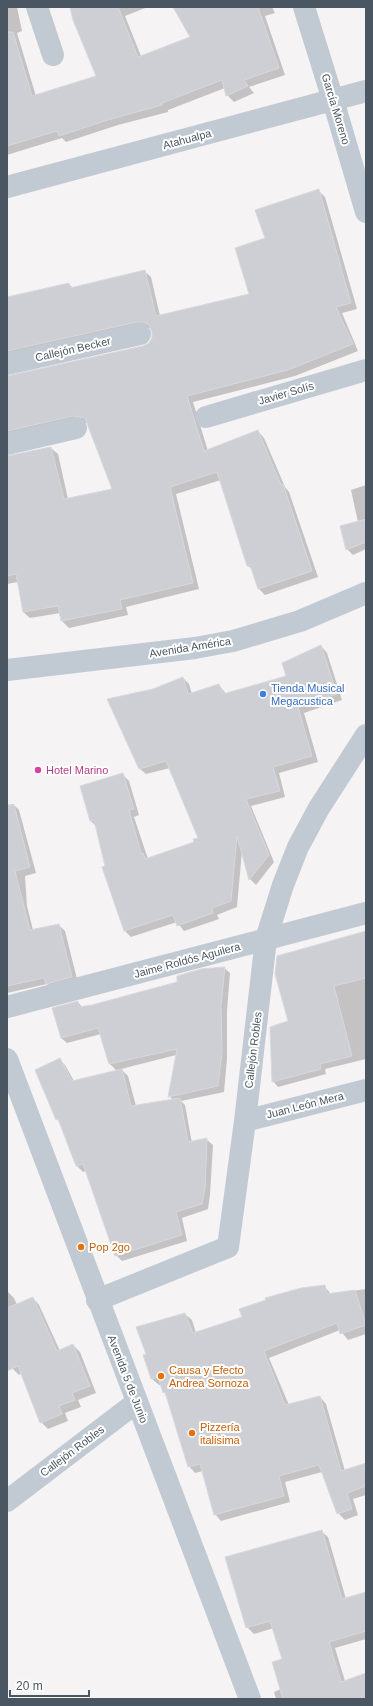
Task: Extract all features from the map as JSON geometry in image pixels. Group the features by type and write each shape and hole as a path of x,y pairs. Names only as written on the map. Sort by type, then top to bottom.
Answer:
{"street":[{"path":"38,7 53,54"},
{"name":"García Moreno","path":"304,7 366,212"},
{"name":"Atahualpa","path":"7,187 366,91"},
{"name":"Callejón Becker","path":"7,364 140,334"},
{"name":"Javier Solís","path":"206,417 366,370"},
{"path":"7,444 76,428"},
{"name":"Avenida América","path":"7,670 195,648 233,641 300,621 366,592"},
{"name":"Callejón Robles","path":"97,1300 228,1247 245,1121 266,939 283,885 298,847 319,808 366,735"},
{"name":"Jaime Roldós Aguilera","path":"7,1007 366,913"},
{"name":"Avenida 5 de Junio","path":"7,1059 97,1300 250,1699"},
{"name":"Juan León Mera","path":"245,1121 366,1090"},
{"name":"Callejón Robles","path":"7,1501 137,1402"}],"building":[{"path":"70,7 118,7 138,57 190,37 173,7 258,7 279,68 244,80 248,86 226,96 222,80 162,103 162,105 111,119 59,136 57,131 7,146 7,32 13,32 32,96 96,76 73,20"},
{"path":"319,189 351,303 336,307 353,344 288,370 187,396 204,451 258,430 281,485 283,484 312,571 258,589 250,565 247,566 217,472 170,487 193,583 120,600 122,609 61,621 58,606 23,612 16,574 7,576 7,456 51,447 64,499 112,489 85,418 73,416 7,431 7,376 143,346 149,343 152,338 152,332 149,325 143,322 137,322 7,351 7,297 69,283 70,288 145,270 156,316 249,294 235,248 265,238 255,210"},
{"path":"366,519 366,542 346,550 340,526"},
{"path":"321,645 337,694 298,707 312,756 273,767 280,791 246,799 269,855 249,880 237,836 231,901 212,908 213,913 177,926 173,915 124,931 102,867 105,866 94,820 90,821 80,786 123,773 134,809 129,810 141,853 143,853 145,859 194,842 193,839 198,838 166,761 139,769 107,699 153,689 183,677 188,694 219,684 223,694 286,676 282,663"},
{"path":"14,805 30,867 15,871 30,930 59,924 72,977 46,984 44,978 7,986 7,806"},
{"path":"366,931 366,978 334,986 352,1056 320,1064 321,1069 272,1082 270,1027 288,1021 275,974 277,956"},
{"path":"225,967 221,1005 222,1052 218,1086 168,1097 177,1049 109,1064 98,1028 61,1038 52,1008 78,1001 79,1007 92,1005 177,982 177,976 201,969"},
{"path":"60,1058 72,1081 122,1069 131,1106 180,1098 188,1142 207,1138 205,1188 202,1204 176,1212 182,1235 115,1256 83,1164 76,1166 58,1119 56,1120 35,1070"},
{"path":"325,1285 327,1294 355,1290 366,1325 340,1334 337,1323 264,1351 285,1405 320,1396 341,1471 366,1463 366,1486 347,1493 352,1509 337,1514 319,1465 279,1476 284,1496 214,1515 200,1464 188,1467 165,1392 163,1393 158,1377 151,1379 143,1355 146,1354 136,1327 185,1313 193,1333 242,1317 239,1309 266,1300 265,1298 301,1288"},
{"path":"33,1297 57,1351 73,1344 90,1386 72,1393 75,1400 59,1406 62,1414 40,1423 18,1366 7,1371 7,1308"},
{"path":"322,1530 342,1599 366,1592 366,1631 329,1642 341,1682 366,1673 366,1699 283,1699 272,1662 282,1659 270,1621 246,1628 225,1557"}],"place":[{"name":"Tienda Musical Megacustica","path":"263,694"},
{"name":"Hotel Marino","path":"38,770"},
{"name":"Pop 2go","path":"81,1247"},
{"name":"Causa y Efecto Andrea Sornoza","path":"161,1376"},
{"name":"Pizzería italisima","path":"192,1433"}]}
